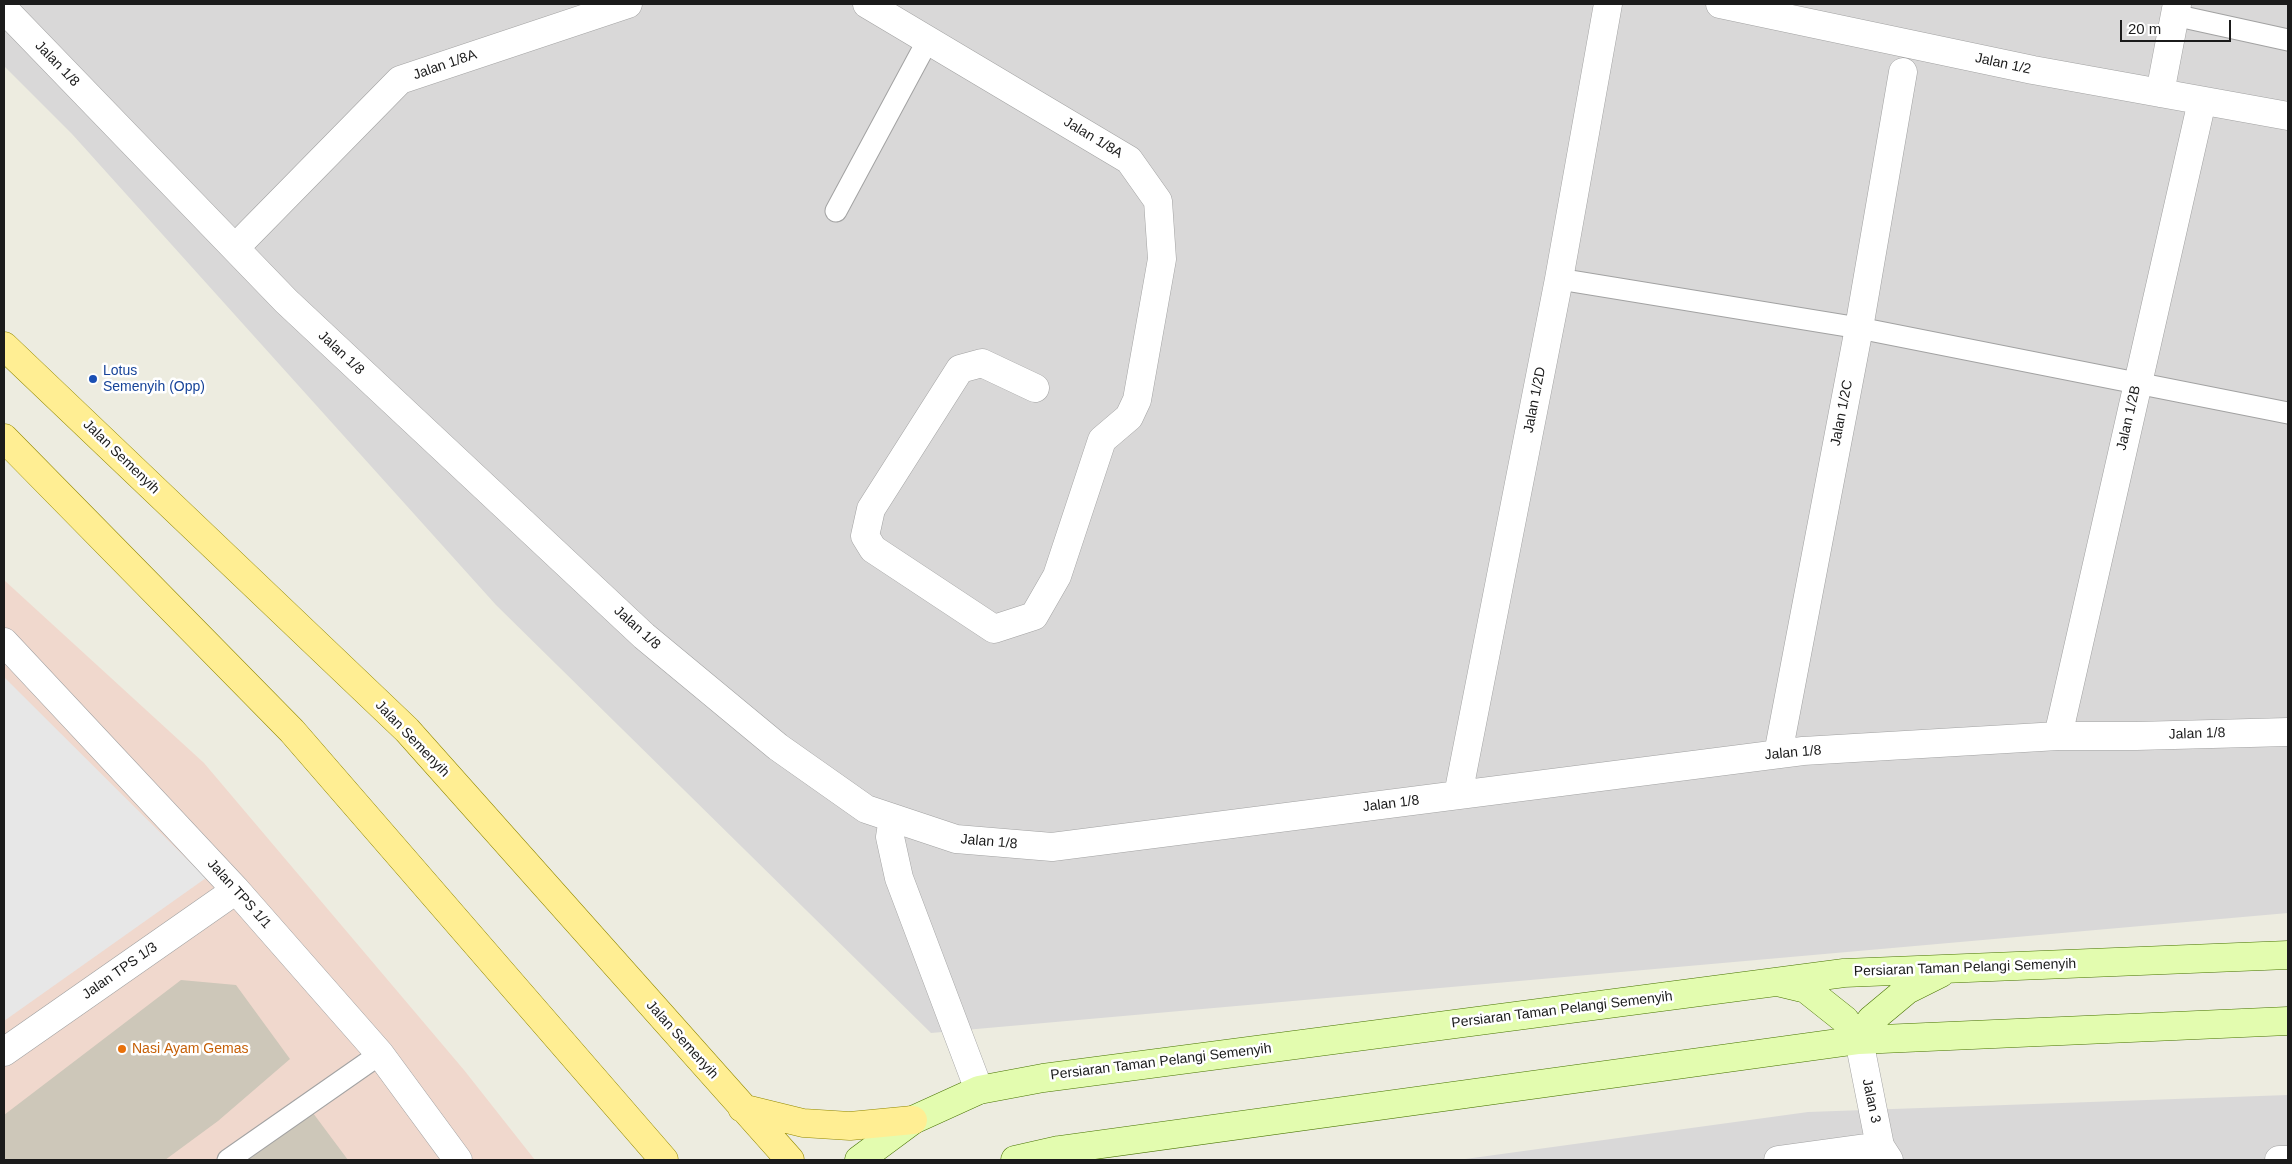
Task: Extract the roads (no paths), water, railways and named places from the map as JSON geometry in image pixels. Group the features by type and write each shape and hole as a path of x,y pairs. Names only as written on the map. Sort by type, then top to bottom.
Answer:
{"main road":[{"name":"Jalan Semenyih","path":"4,346 407,730 790,1160"},
{"path":"4,438 292,731 659,1157"},
{"path":"742,1108 803,1123 850,1126 913,1120"}],"street":[{"name":"Jalan 1/8A","path":"235,248 400,80 628,4"},
{"name":"Jalan 1/8A","path":"867,4 1129,160 1158,201 1162,259 1137,400 1129,417 1102,440 1057,576 1034,616 994,629 873,549 866,536 871,509 960,369 982,363 1035,388"},
{"name":"Jalan 1/2D","path":"1458,795 1559,279 1608,4"},
{"name":"Jalan 1/2","path":"1720,4 2033,70 2288,116"},
{"name":"Jalan 1/8","path":"4,9 286,301 644,636 778,747 866,809 956,839 1052,847 1778,754 2058,736 2288,732"},
{"path":"2160,93 2175,9"},
{"name":"Jalan 1/2C","path":"1778,754 1859,328 1903,72"},
{"name":"Jalan 1/2B","path":"2058,736 2202,101"},
{"name":"Jalan TPS 1/1","path":"4,642 236,890 380,1054 458,1160"},
{"path":"893,818 890,837 899,878 979,1090"},
{"name":"Jalan TPS 1/3","path":"4,1052 236,890"},
{"name":"Persiaran Taman Pelangi Semenyih","path":"859,1160 913,1120 979,1090 1053,1076 1844,973 2285,954"},
{"path":"1859,1040 1871,1020 1907,990 1949,968"},
{"path":"1775,982 1806,989 1845,1020 1859,1040"},
{"path":"1015,1160 1059,1150 1859,1040 2288,1021"},
{"name":"Jalan 3","path":"1859,1040 1885,1153"},
{"path":"1778,1160 1885,1153"},
{"path":"2279,1160 2288,1160"}],"lane":[{"path":"2175,9 2288,40"},
{"path":"836,211 928,40"},
{"path":"1559,279 1859,328 2288,413"},
{"path":"228,1160 380,1054"}],"place":[{"name":"Lotus Semenyih (Opp)","path":"93,379"},
{"name":"Nasi Ayam Gemas","path":"122,1049"}]}
